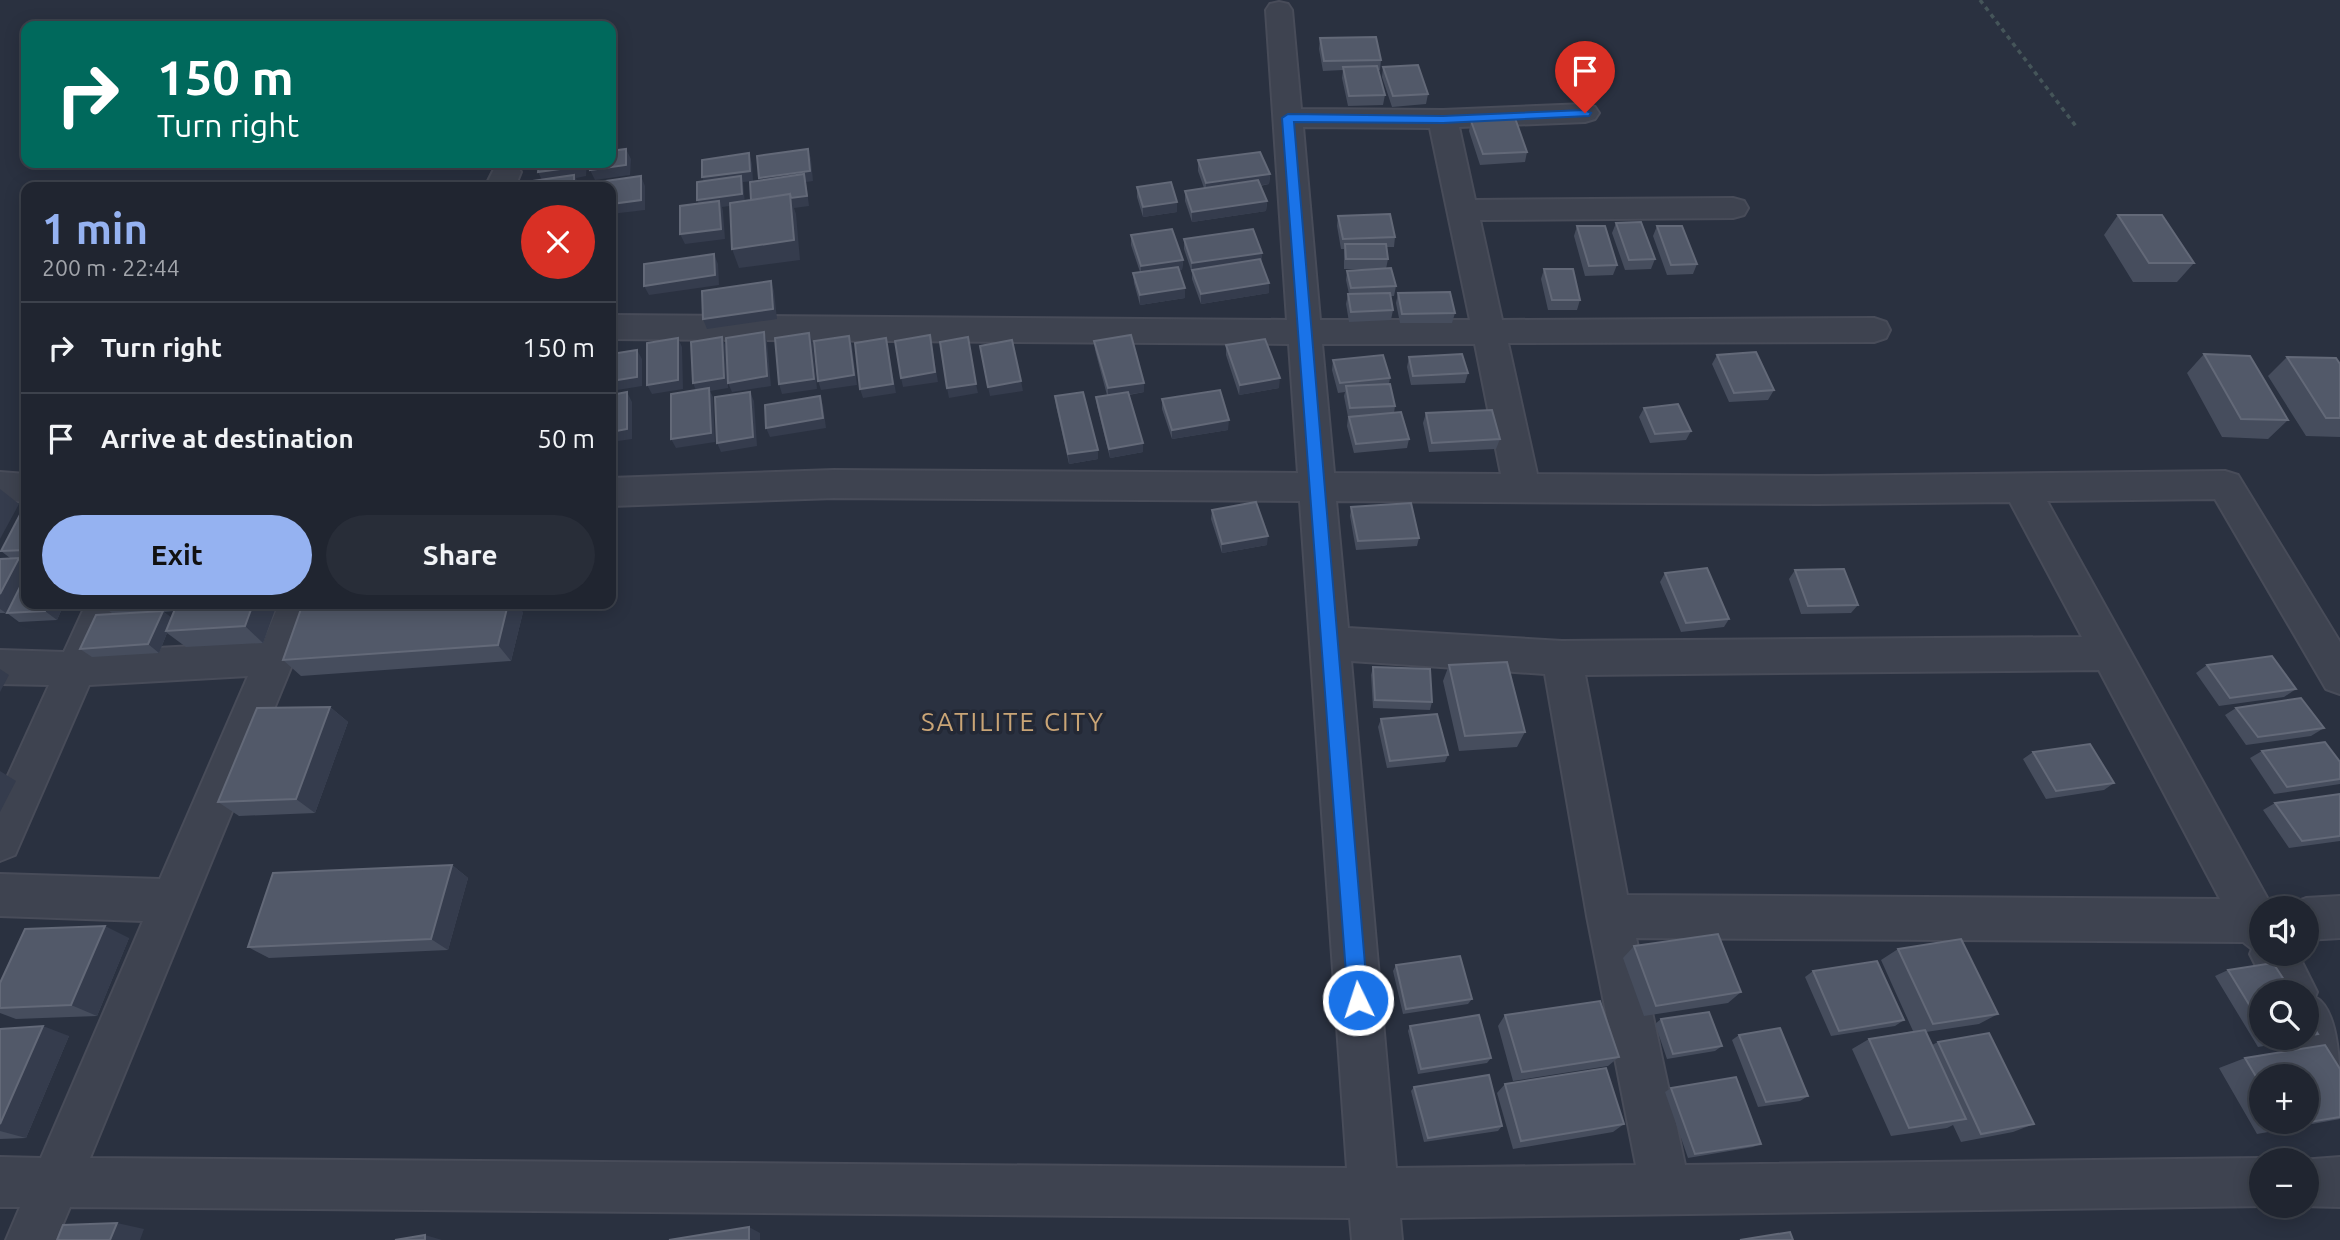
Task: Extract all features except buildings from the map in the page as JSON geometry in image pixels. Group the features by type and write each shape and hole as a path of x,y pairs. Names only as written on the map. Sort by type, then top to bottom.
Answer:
{"street":[{"path":"1279,10 1375,1217"},
{"path":"1288,118 1443,119 1585,113"},
{"path":"1443,119 1522,488"},
{"path":"1463,211 1733,208"},
{"path":"616,327 789,331 1088,330 1306,333 1874,330"},
{"path":"616,492 834,484 1818,491 2225,485 2340,677"},
{"path":"0,486 21,488"},
{"path":"2021,488 2249,906"},
{"path":"0,841 103,609"},
{"path":"31,1240 296,609"},
{"path":"1331,643 1562,658 2110,653"},
{"path":"0,667 76,669 275,658"},
{"path":"1562,658 1609,916 1666,1190"},
{"path":"0,895 174,901"},
{"path":"1609,916 2249,932"},
{"path":"2319,918 2340,917"},
{"path":"2319,1039 2340,1077"},
{"path":"0,1182 1375,1217 1666,1190 2249,1183"},
{"path":"2319,1182 2340,1182"}],"path":[{"path":"1980,0 2078,129"}],"district":[{"name":"SATILITE CITY","path":"1013,721"}],"route":[{"path":"1358,1000 1288,118 1443,119 1585,113"}]}
